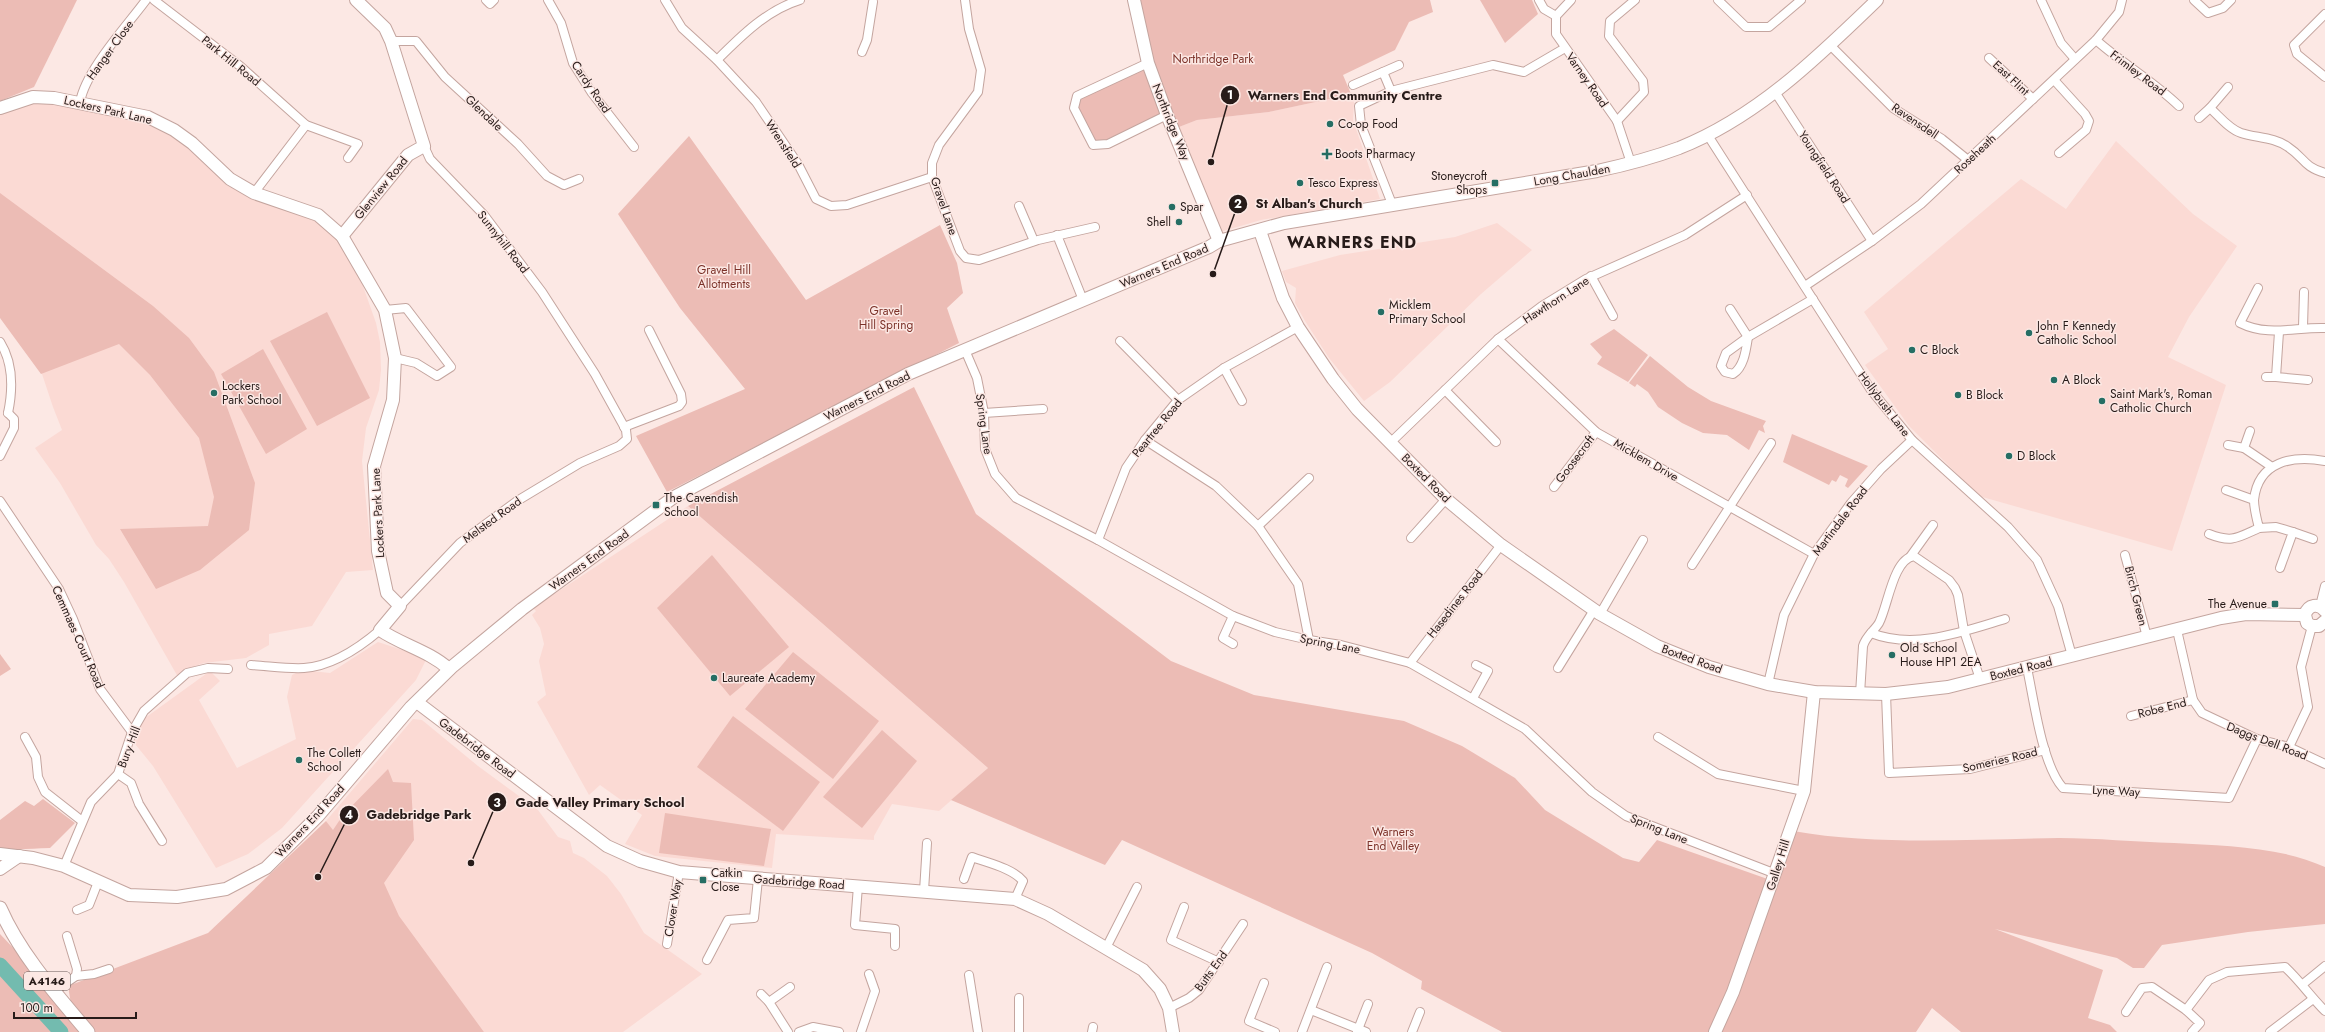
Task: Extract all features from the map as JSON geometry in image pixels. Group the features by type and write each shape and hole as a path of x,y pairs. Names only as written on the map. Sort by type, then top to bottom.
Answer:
{"main road":[{"name":"A4146","path":"0,908 4,925 54,991 88,1032"}],"street":[{"name":"Hanger Close","path":"80,102 82,90 90,75 146,0"},
{"name":"Park Hill Road","path":"154,0 240,66 306,125 358,144 348,158"},
{"path":"356,0 385,28 391,41"},
{"path":"486,0 490,4 494,0"},
{"name":"Cardy Road","path":"548,0 561,23 573,63 592,93 634,146"},
{"name":"Wrensfield","path":"665,0 682,28 717,60 756,102 798,164 816,199 831,206 847,206 932,177"},
{"path":"717,60 745,31 788,3 800,0"},
{"name":"Gravel Lane","path":"965,0 969,29 982,70 978,92 939,145 932,163 932,177 960,251 966,258 979,260 1034,241 1095,227"},
{"name":"Northridge Way","path":"1134,0 1148,63 1166,115 1219,241"},
{"path":"1539,0 1544,8 1556,16 1571,0"},
{"path":"1617,121 1644,92 1643,81 1609,36 1610,21 1636,0"},
{"path":"1718,0 1746,27 1769,27 1801,0"},
{"name":"Long Chaulden","path":"1219,241 1260,231 1284,223 1631,164 1679,147 1708,134 1775,92 1830,45 1877,0"},
{"path":"2041,0 2062,43 2075,59"},
{"name":"Roseheath","path":"1805,286 1872,241 1921,204 2033,99 2055,81 2075,59 2096,40 2119,12 2122,0"},
{"path":"2194,0 2208,13 2223,8 2231,0"},
{"path":"862,52 867,40 872,1"},
{"path":"2325,14 2294,45 2297,54 2325,77"},
{"name":"Varney Road","path":"1556,16 1556,34 1617,121 1631,164"},
{"name":"Frimley Road","path":"2096,40 2114,56 2160,87 2179,106"},
{"name":"Sunnyhill Road","path":"391,41 424,146 430,159 484,216 542,292 595,374 624,427 627,439"},
{"name":"Glendale","path":"391,41 416,41 446,77 518,144 547,176 564,185 579,179"},
{"name":"Ravensdell","path":"1830,45 1893,108 1942,139 1968,160"},
{"path":"1392,204 1361,125 1359,106 1391,92 1493,65 1524,72 1565,48"},
{"name":"East Flint","path":"1989,58 2033,99"},
{"path":"1148,63 1076,96 1074,108 1093,145 1108,144 1166,115"},
{"path":"1353,85 1400,65"},
{"path":"1383,72 1391,92"},
{"path":"2055,81 2085,114 2088,121 2086,130 2059,153"},
{"path":"2199,118 2210,108 2228,87"},
{"name":"Youngfield Road","path":"1775,92 1872,241"},
{"name":"Lockers Park Lane","path":"0,108 32,97 80,102 103,109 148,117 174,130 192,143 230,180 254,193 318,215 342,236 385,310 395,358 392,400 374,466 378,551 387,593 400,606"},
{"path":"2210,108 2231,128 2240,132 2272,139 2288,147 2311,169 2325,173"},
{"path":"254,193 306,125"},
{"name":"Hollybush Lane","path":"1708,134 1871,390 1912,440 2008,527 2037,560 2058,606 2072,656"},
{"name":"Glenview Road","path":"342,236 408,155 424,146"},
{"name":"Hawthorn Lane","path":"1390,443 1498,339 1542,306 1591,276 1685,235 1747,195"},
{"path":"1019,206 1034,241"},
{"name":"Boxted Road","path":"1260,231 1283,298 1298,327 1333,379 1358,409 1390,443 1446,499 1501,545 1597,612 1657,646 1710,667 1768,684 1814,692 1886,694 1948,686 1980,679 2246,614 2305,615"},
{"path":"1057,235 1083,300"},
{"name":"Warners End Road","path":"0,854 19,856 64,866 129,895 177,897 226,889 266,868 318,816 411,707 418,703 449,669 522,609 674,497 908,374 1209,248 1219,241"},
{"path":"1591,276 1613,316"},
{"path":"2258,288 2240,323 2252,329 2279,332 2303,327 2325,328"},
{"path":"2303,327 2304,292"},
{"path":"1730,309 1748,337 1814,299"},
{"path":"385,310 406,308 451,367 437,376 416,363 395,358"},
{"name":"Peartree Road","path":"1098,540 1126,468 1144,440 1178,400 1224,368 1298,327"},
{"path":"624,427 679,406 682,402 681,394 649,330"},
{"path":"2276,377 2279,332"},
{"name":"Micklem Drive","path":"1498,339 1596,432 1814,554"},
{"path":"1120,341 1178,400"},
{"path":"0,342 6,351 13,386 4,414 14,419 14,428 0,456"},
{"name":"Spring Lane","path":"965,350 977,378 984,412 985,449 995,474 1016,498 1098,540 1233,616 1275,632 1309,640 1341,644 1410,663 1525,729 1592,792 1626,816 1776,874"},
{"path":"1224,368 1242,401"},
{"path":"2266,377 2308,380"},
{"path":"1445,390 1496,442"},
{"path":"984,412 1044,409"},
{"path":"2244,448 2250,431"},
{"name":"Goosecroft","path":"1554,487 1596,432"},
{"name":"Melsted Road","path":"380,630 400,606 460,543 517,501 580,463 619,446 627,439"},
{"path":"1144,440 1216,486 1258,526 1298,584 1309,640"},
{"name":"Martindale Road","path":"1768,684 1784,614 1814,554 1852,503 1881,469 1912,440"},
{"path":"1692,565 1771,443"},
{"path":"2228,445 2244,448 2272,467"},
{"path":"2259,528 2254,500 2260,482 2272,467 2291,459 2325,461"},
{"path":"1258,526 1309,478"},
{"path":"2226,490 2254,500"},
{"path":"1412,538 1446,499"},
{"name":"Cemmaes Court Road","path":"0,501 59,589 73,619 100,689 132,732"},
{"path":"1860,694 1863,646 1879,624 1897,574 1933,525"},
{"path":"2208,534 2224,540 2234,540 2259,528 2276,527 2313,539"},
{"path":"2280,568 2293,532"},
{"path":"1558,668 1597,612 1643,540"},
{"name":"Hasedines Road","path":"1410,663 1501,545"},
{"name":"Birch Green","path":"2126,555 2147,637"},
{"path":"1910,556 1918,557 1952,584 1958,595 1964,631 1980,679"},
{"path":"2325,586 2322,609 2310,607 2305,615 2307,623 2312,626 2319,626 2325,622"},
{"path":"1233,616 1223,638 1233,644"},
{"path":"1871,633 1886,639 1912,641 1964,631 2005,619"},
{"path":"2289,747 2308,707 2301,667 2312,626"},
{"path":"251,665 304,668 333,662 368,640 380,630 398,642 439,660 449,669"},
{"name":"Daggs Dell Road","path":"2177,630 2193,700 2202,713 2257,739 2289,747 2325,764"},
{"path":"1473,698 1488,672 1476,665"},
{"name":"Bury Hill","path":"64,866 90,802 118,774 132,732 144,711 188,673 208,668 228,670"},
{"name":"Lyne Way","path":"2027,668 2054,779 2063,788 2229,798 2257,739"},
{"name":"Galley Hill","path":"1715,1032 1733,992 1776,874 1788,831 1804,791 1814,692"},
{"name":"Someries Road","path":"1886,694 1889,773 1970,769 2046,750"},
{"name":"Robe End","path":"2131,716 2193,700"},
{"name":"Gadebridge Road","path":"418,703 607,846 640,861 680,872 1015,899 1048,914 1143,970 1160,990 1169,1008 1173,1032"},
{"path":"25,737 36,757 38,777 45,792 82,821"},
{"path":"1658,737 1718,774 1804,791"},
{"path":"118,774 130,782 139,804 162,842"},
{"path":"924,891 927,843"},
{"path":"0,869 19,856"},
{"path":"964,879 972,857 1020,877 1023,881 1015,899"},
{"name":"Clover Way","path":"667,944 680,872"},
{"path":"707,960 728,920 754,918 758,879"},
{"path":"77,910 90,905 98,882"},
{"path":"858,886 855,925 895,929 895,946"},
{"path":"1106,948 1137,887"},
{"path":"1184,907 1170,940 1219,962"},
{"name":"Butts End","path":"1169,1008 1189,998 1199,990 1243,924"},
{"path":"67,936 77,969 76,976"},
{"path":"2303,984 2325,966"},
{"path":"1302,1032 1327,967"},
{"path":"2186,1010 2209,980 2227,972 2285,967 2303,984 2313,999 2325,1011"},
{"path":"54,991 76,976 94,974 109,969"},
{"path":"860,1032 875,991 869,974"},
{"path":"969,975 978,1032"},
{"path":"1264,982 1248,1021 1275,1032"},
{"path":"769,1002 790,987"},
{"path":"2126,1012 2142,988 2152,987 2186,1010 2200,1023 2192,1032"},
{"path":"761,994 769,1002 788,1032"},
{"path":"1019,998 1020,1032"},
{"path":"2270,1032 2313,999"},
{"path":"1311,1010 1361,1031 1368,1004"},
{"path":"1412,1032 1420,1012"},
{"path":"799,1032 813,1027 839,1032"}],"shaded area":[{"path":"1339,97 1354,101 1353,120 1380,199 1261,220 1220,232 1179,127 1197,120 1269,112"},
{"name":"Lockers Park School","path":"65,101 136,119 178,137 195,151 228,186 315,219 325,227 352,255 376,323 380,342 381,370 379,390 366,428 362,461 373,570 346,572 312,626 269,634 269,645 246,658 204,663 195,666 177,680 178,677 124,582 109,559 96,545 60,483 35,448 62,430 35,353 0,304 0,113 24,104"},
{"name":"John F Kennedy Catholic School","path":"2116,141 2193,214 2237,246 2189,317 2168,357 2226,385 2172,551 1979,496 1909,426 1865,365 1888,349 1864,312 2021,179 2066,209"},
{"name":"Micklem Primary School","path":"1497,223 1532,250 1481,294 1390,382 1364,401 1329,358 1305,321 1295,303 1296,288 1286,282 1282,271 1340,255 1455,237"},
{"name":"Laureate Academy","path":"688,506 988,768 939,811 892,804 874,836 874,840 776,834 772,868 655,856 625,844 642,815 600,785 589,795 537,702 546,695 539,661 544,644 540,628 532,615 536,611 533,608"},
{"name":"The Collett School","path":"378,642 427,658 416,680 282,828 248,854 216,868 153,766 131,739 139,726 145,718 210,671 220,681 199,700 237,768 296,739 287,697 292,675 302,670 330,673"},
{"path":"413,719 422,720 478,766 538,810 558,837 570,841 573,853 584,858 607,876 621,894 644,933 702,974 623,1032 484,1032 326,821"}],"green space":[{"path":"0,0 77,0 34,87 0,101"},
{"name":"Northridge Park","path":"1134,0 1430,0 1433,12 1409,22 1395,50 1343,75 1354,101 1339,97 1269,112 1197,120 1179,127 1166,115 1108,144 1093,145 1074,108 1077,96 1148,63"},
{"path":"1480,0 1532,0 1538,14 1505,43"},
{"path":"689,136 806,300 940,225 957,263 963,293 947,308 959,343 667,492 636,436 745,389 680,308 618,214"},
{"path":"0,193 153,306 189,338 214,372 255,483 249,530 200,570 156,589 120,529 208,526 214,497 199,438 150,375 119,344 41,374 0,318"},
{"path":"327,312 370,398 317,426 270,341"},
{"path":"1614,329 1648,355 1628,382 1597,364 1602,357 1590,344"},
{"path":"263,349 307,429 266,454 221,374"},
{"path":"1650,356 1688,387 1711,401 1766,421 1763,426 1765,433 1759,430 1749,450 1727,435 1703,433 1682,423 1658,407 1648,392 1637,384 1635,387 1629,383"},
{"name":"Warners End Valley","path":"914,387 976,514 1171,661 1254,695 1404,721 1462,746 1515,778 1545,810 1623,858 1639,862 1657,840 1776,882 1793,831 1858,839 1960,840 2073,838 2231,846 2289,855 2325,867 2325,924 2248,932 2162,945 2144,968 2133,968 2117,958 1995,929 2103,970 2088,1018 2110,1025 2117,1032 1961,1032 1932,1008 1916,1032 1502,1032 1421,989 1422,981 1372,953 1122,840 1105,865 951,800 988,768 688,506"},
{"path":"1792,434 1868,466 1848,488 1845,486 1848,479 1840,475 1836,482 1832,480 1829,485 1783,462"},
{"path":"712,555 789,647 730,696 657,608"},
{"path":"793,652 879,721 833,779 745,709"},
{"path":"0,654 11,669 0,676"},
{"path":"733,716 820,782 783,831 697,767"},
{"path":"882,730 917,761 862,828 823,797"},
{"path":"388,769 393,782 411,783 414,840 384,883 399,916 484,1032 95,1032 71,1004 68,986 208,933 326,821 333,830 343,815"},
{"path":"43,799 75,823 50,848 0,848 0,820 25,801 34,806"},
{"path":"665,813 771,829 764,866 659,853"},
{"path":"0,934 54,991 88,1032 0,1032"}],"waterway":[{"path":"0,965 61,1032"}],"place":[{"name":"Co-op Food","path":"1330,124"},
{"name":"Boots Pharmacy","path":"1327,154"},
{"name":"Warners End Community Centre","path":"1211,162"},
{"name":"Tesco Express","path":"1300,183"},
{"name":"Stoneycroft Shops","path":"1495,183"},
{"name":"Spar","path":"1172,207"},
{"name":"Shell","path":"1179,222"},
{"name":"St Alban's Church","path":"1213,274"},
{"name":"Micklem Primary School","path":"1381,312"},
{"name":"John F Kennedy Catholic School","path":"2029,333"},
{"name":"C Block","path":"1912,350"},
{"name":"A Block","path":"2054,380"},
{"name":"Lockers Park School","path":"214,393"},
{"name":"B Block","path":"1958,395"},
{"name":"Saint Mark's, Roman Catholic Church","path":"2102,401"},
{"name":"D Block","path":"2009,456"},
{"name":"The Cavendish School","path":"656,505"},
{"name":"The Avenue","path":"2275,604"},
{"name":"Old School House HP1 2EA","path":"1892,655"},
{"name":"Laureate Academy","path":"714,678"},
{"name":"The Collett School","path":"299,760"},
{"name":"Gade Valley Primary School","path":"471,863"},
{"name":"Gadebridge Park","path":"318,877"},
{"name":"Catkin Close","path":"703,880"}],"district":[{"name":"WARNERS END","path":"1352,242"}],"park label":[{"name":"Gravel Hill Allotments","path":"724,277"},
{"name":"Gravel Hill Spring","path":"886,318"}]}
